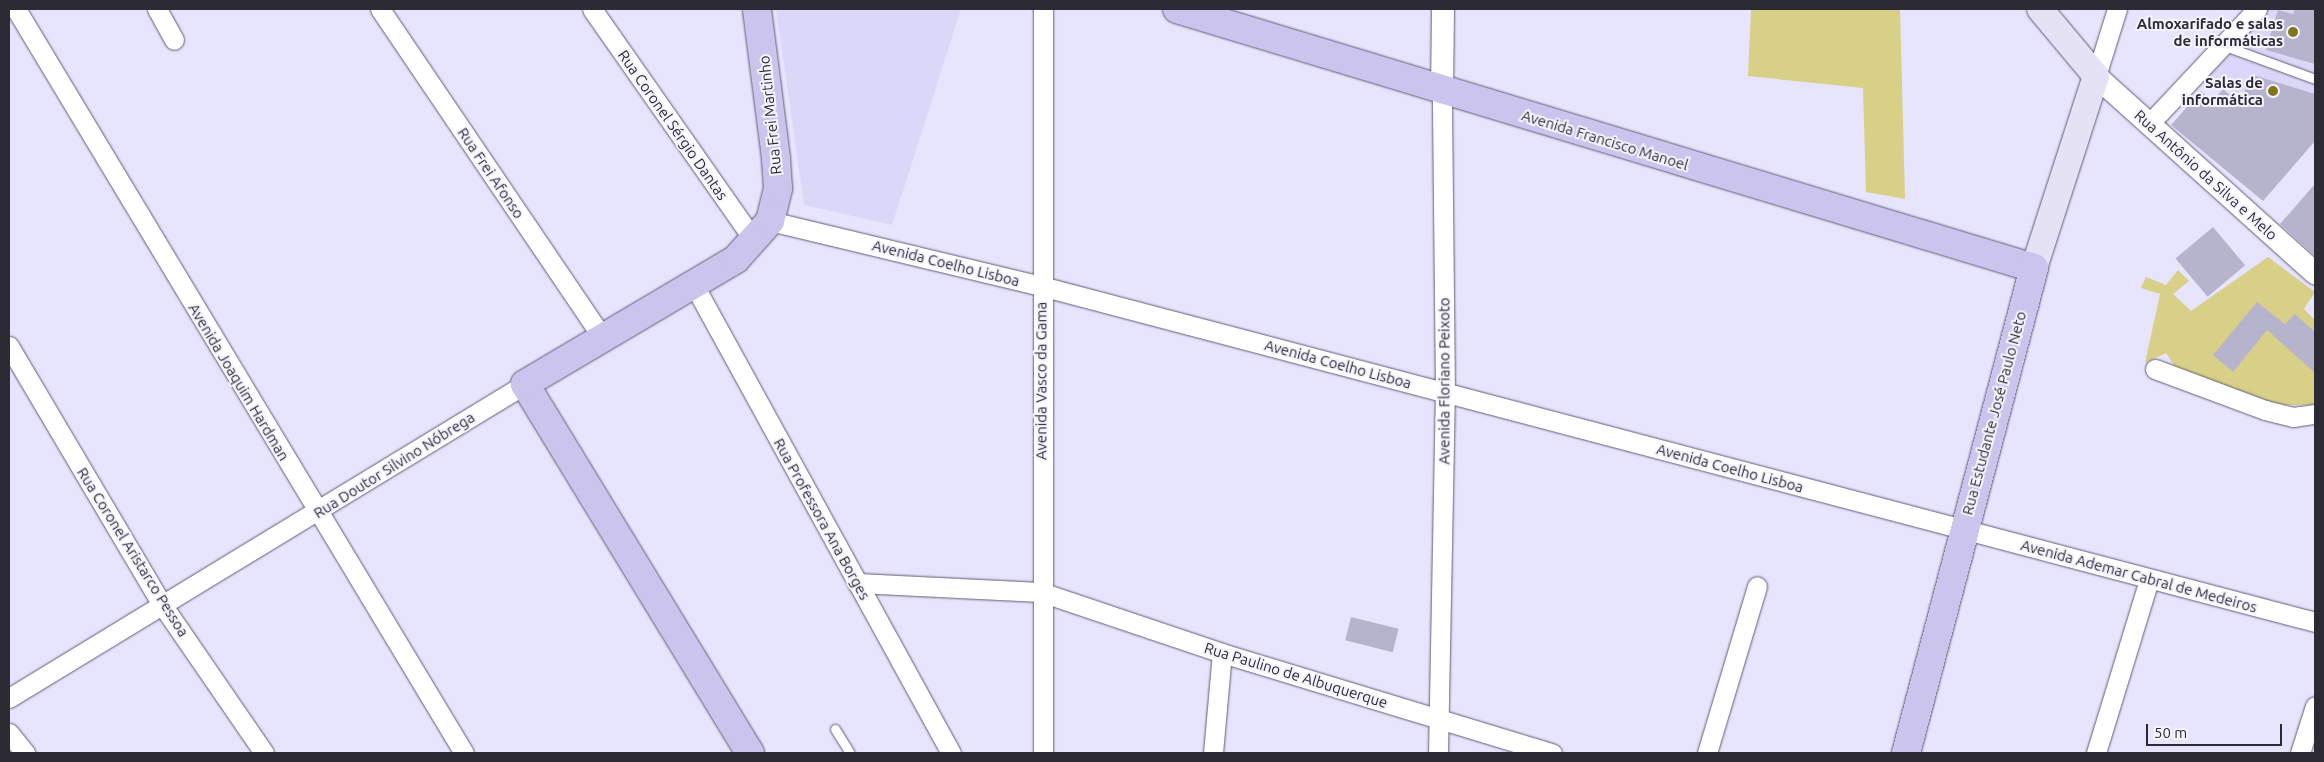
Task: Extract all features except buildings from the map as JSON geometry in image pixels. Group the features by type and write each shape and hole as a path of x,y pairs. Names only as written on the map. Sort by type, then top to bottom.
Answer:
{"main road":[{"name":"Rua Frei Martinho","path":"757,9 776,158 778,188 762,232"},
{"name":"Avenida Francisco Manoel","path":"1177,9 1442,92 2034,268"},
{"path":"2040,9 2096,76"},
{"name":"Rua Estudante José Paulo Neto","path":"1906,753 1963,529 2034,268 2096,76"},
{"name":"Rua Doutor Silvino Nóbrega","path":"525,384 602,337 694,285 762,232"},
{"path":"525,384 750,753"}],"street":[{"name":"Avenida Joaquim Hardman","path":"16,9 317,513 464,753"},
{"path":"157,9 174,40"},
{"name":"Rua Frei Afonso","path":"380,9 602,337"},
{"name":"Rua Coronel Sérgio Dantas","path":"592,9 762,232"},
{"name":"Avenida Vasco da Gama","path":"1043,9 1041,286 1043,753"},
{"name":"Avenida Floriano Peixoto","path":"1438,753 1445,392 1443,9"},
{"path":"2096,76 2117,9"},
{"path":"2149,124 2225,46 2257,9"},
{"name":"Rua Antônio da Silva e Melo","path":"2096,76 2315,273"},
{"name":"Avenida Coelho Lisboa","path":"762,232 1041,286 1963,529"},
{"name":"Rua Professora Ana Borges","path":"694,285 951,753"},
{"name":"Rua Coronel Aristarco Pessoa","path":"9,346 163,606 264,753"},
{"path":"2155,369 2264,410 2293,418 2315,414"},
{"name":"Rua Doutor Silvino Nóbrega","path":"9,698 317,513 525,384"},
{"name":"Avenida Ademar Cabral de Medeiros","path":"1963,529 2149,580 2315,622"},
{"path":"2096,753 2149,580"},
{"name":"Rua Paulino de Albuquerque","path":"857,584 1042,592 1222,653 1552,753"},
{"path":"1706,753 1757,586"},
{"path":"1213,753 1222,653"},
{"path":"2300,753 2315,706"},
{"path":"9,733 25,753"}],"lane":[{"path":"2225,46 2315,79"},
{"path":"835,729 850,753"}],"shaded area":[{"path":"776,9 961,9 892,225 804,205"},
{"path":"1751,9 1900,9 1905,199 1866,192 1863,88 1748,76"},
{"path":"2268,9 2315,9 2315,117 2203,82"},
{"path":"2268,257 2315,292 2304,309 2315,320 2315,405 2279,405 2178,372 2166,353 2145,363 2160,294 2141,288 2146,277 2166,285 2178,270 2189,281 2173,294 2191,311"}],"place":[{"name":"Almoxarifado e salas de informáticas","path":"2293,32"},
{"name":"Salas de informática","path":"2273,91"}]}
